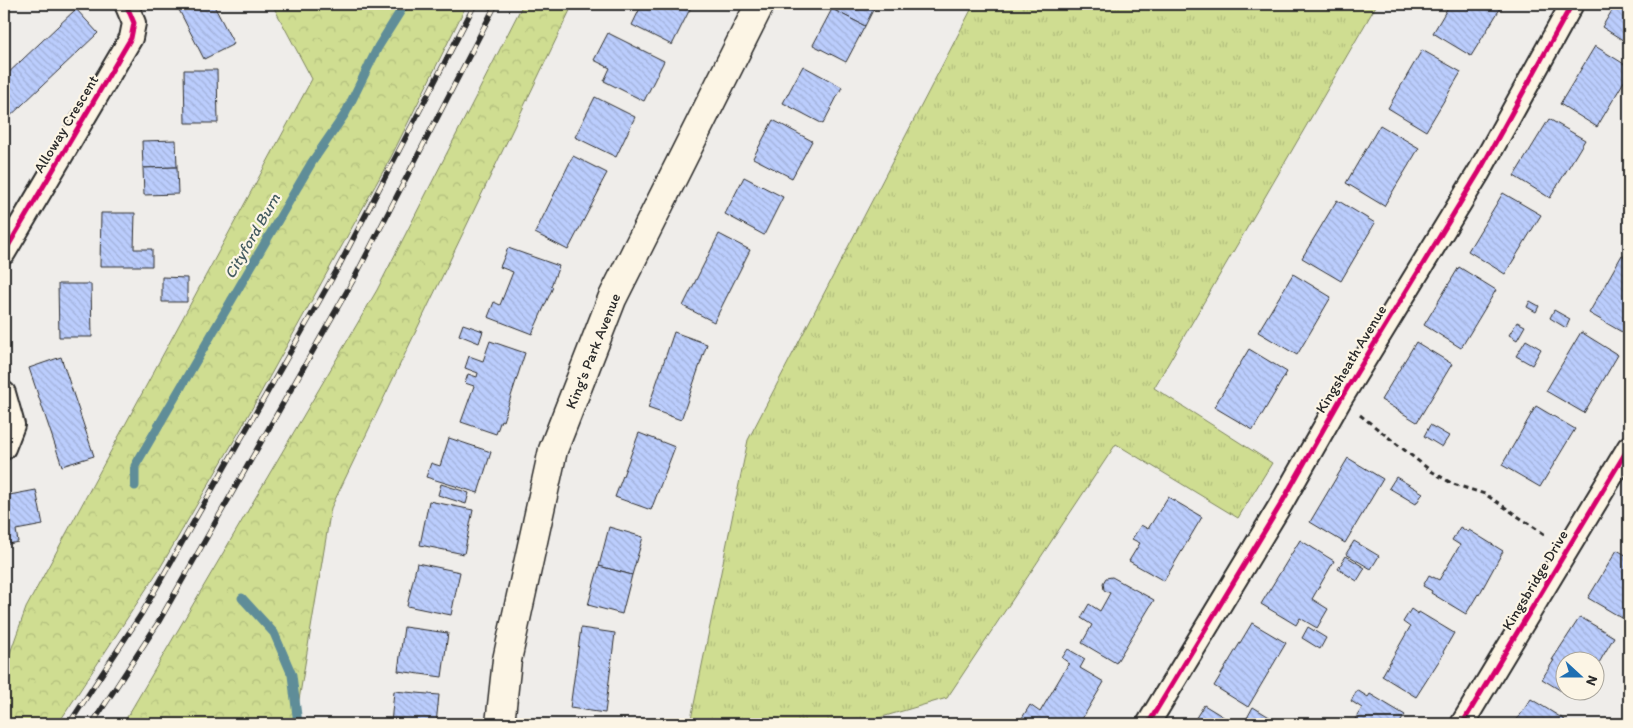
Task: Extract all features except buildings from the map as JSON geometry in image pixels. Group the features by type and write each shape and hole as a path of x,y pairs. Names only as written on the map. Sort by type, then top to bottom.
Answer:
{"main road":[{"name":"King's Park Avenue","path":"500,724 507,660 553,450 612,299 760,4"}],"street":[{"name":"Alloway Crescent","path":"4,253 131,38 134,23 126,4"},
{"name":"Kingsheath Avenue","path":"1148,724 1276,512 1340,400 1479,172 1572,4"},
{"path":"4,392 13,425 4,448"},
{"name":"Kingsbridge Drive","path":"1462,724 1629,447"}],"path":[{"path":"1340,400 1431,471 1453,484 1485,494 1568,551"}],"green space":[{"path":"272,4 467,4 391,157 239,432 160,568 58,724 4,724 4,670 26,608 312,79"},
{"path":"523,4 573,4 331,508 295,724 123,724 377,290"},
{"path":"974,4 1377,4 1154,388 1272,463 1238,518 1116,444 947,698 858,724 690,724 748,440"}],"waterway":[{"name":"Cityford Burn","path":"135,486 135,466 312,162 345,114 378,47 405,4"},
{"name":"Cityford Burn","path":"242,598 274,633 292,675 298,724"}],"railway":[{"path":"69,724 142,613 338,268 475,4"},
{"path":"92,724 158,623 355,277 496,4"}],"cycle path":[{"path":"4,253 131,38 134,23 126,4"},
{"path":"1148,724 1281,504 1340,400 1479,172 1572,4"},
{"path":"1462,724 1629,447"}]}
